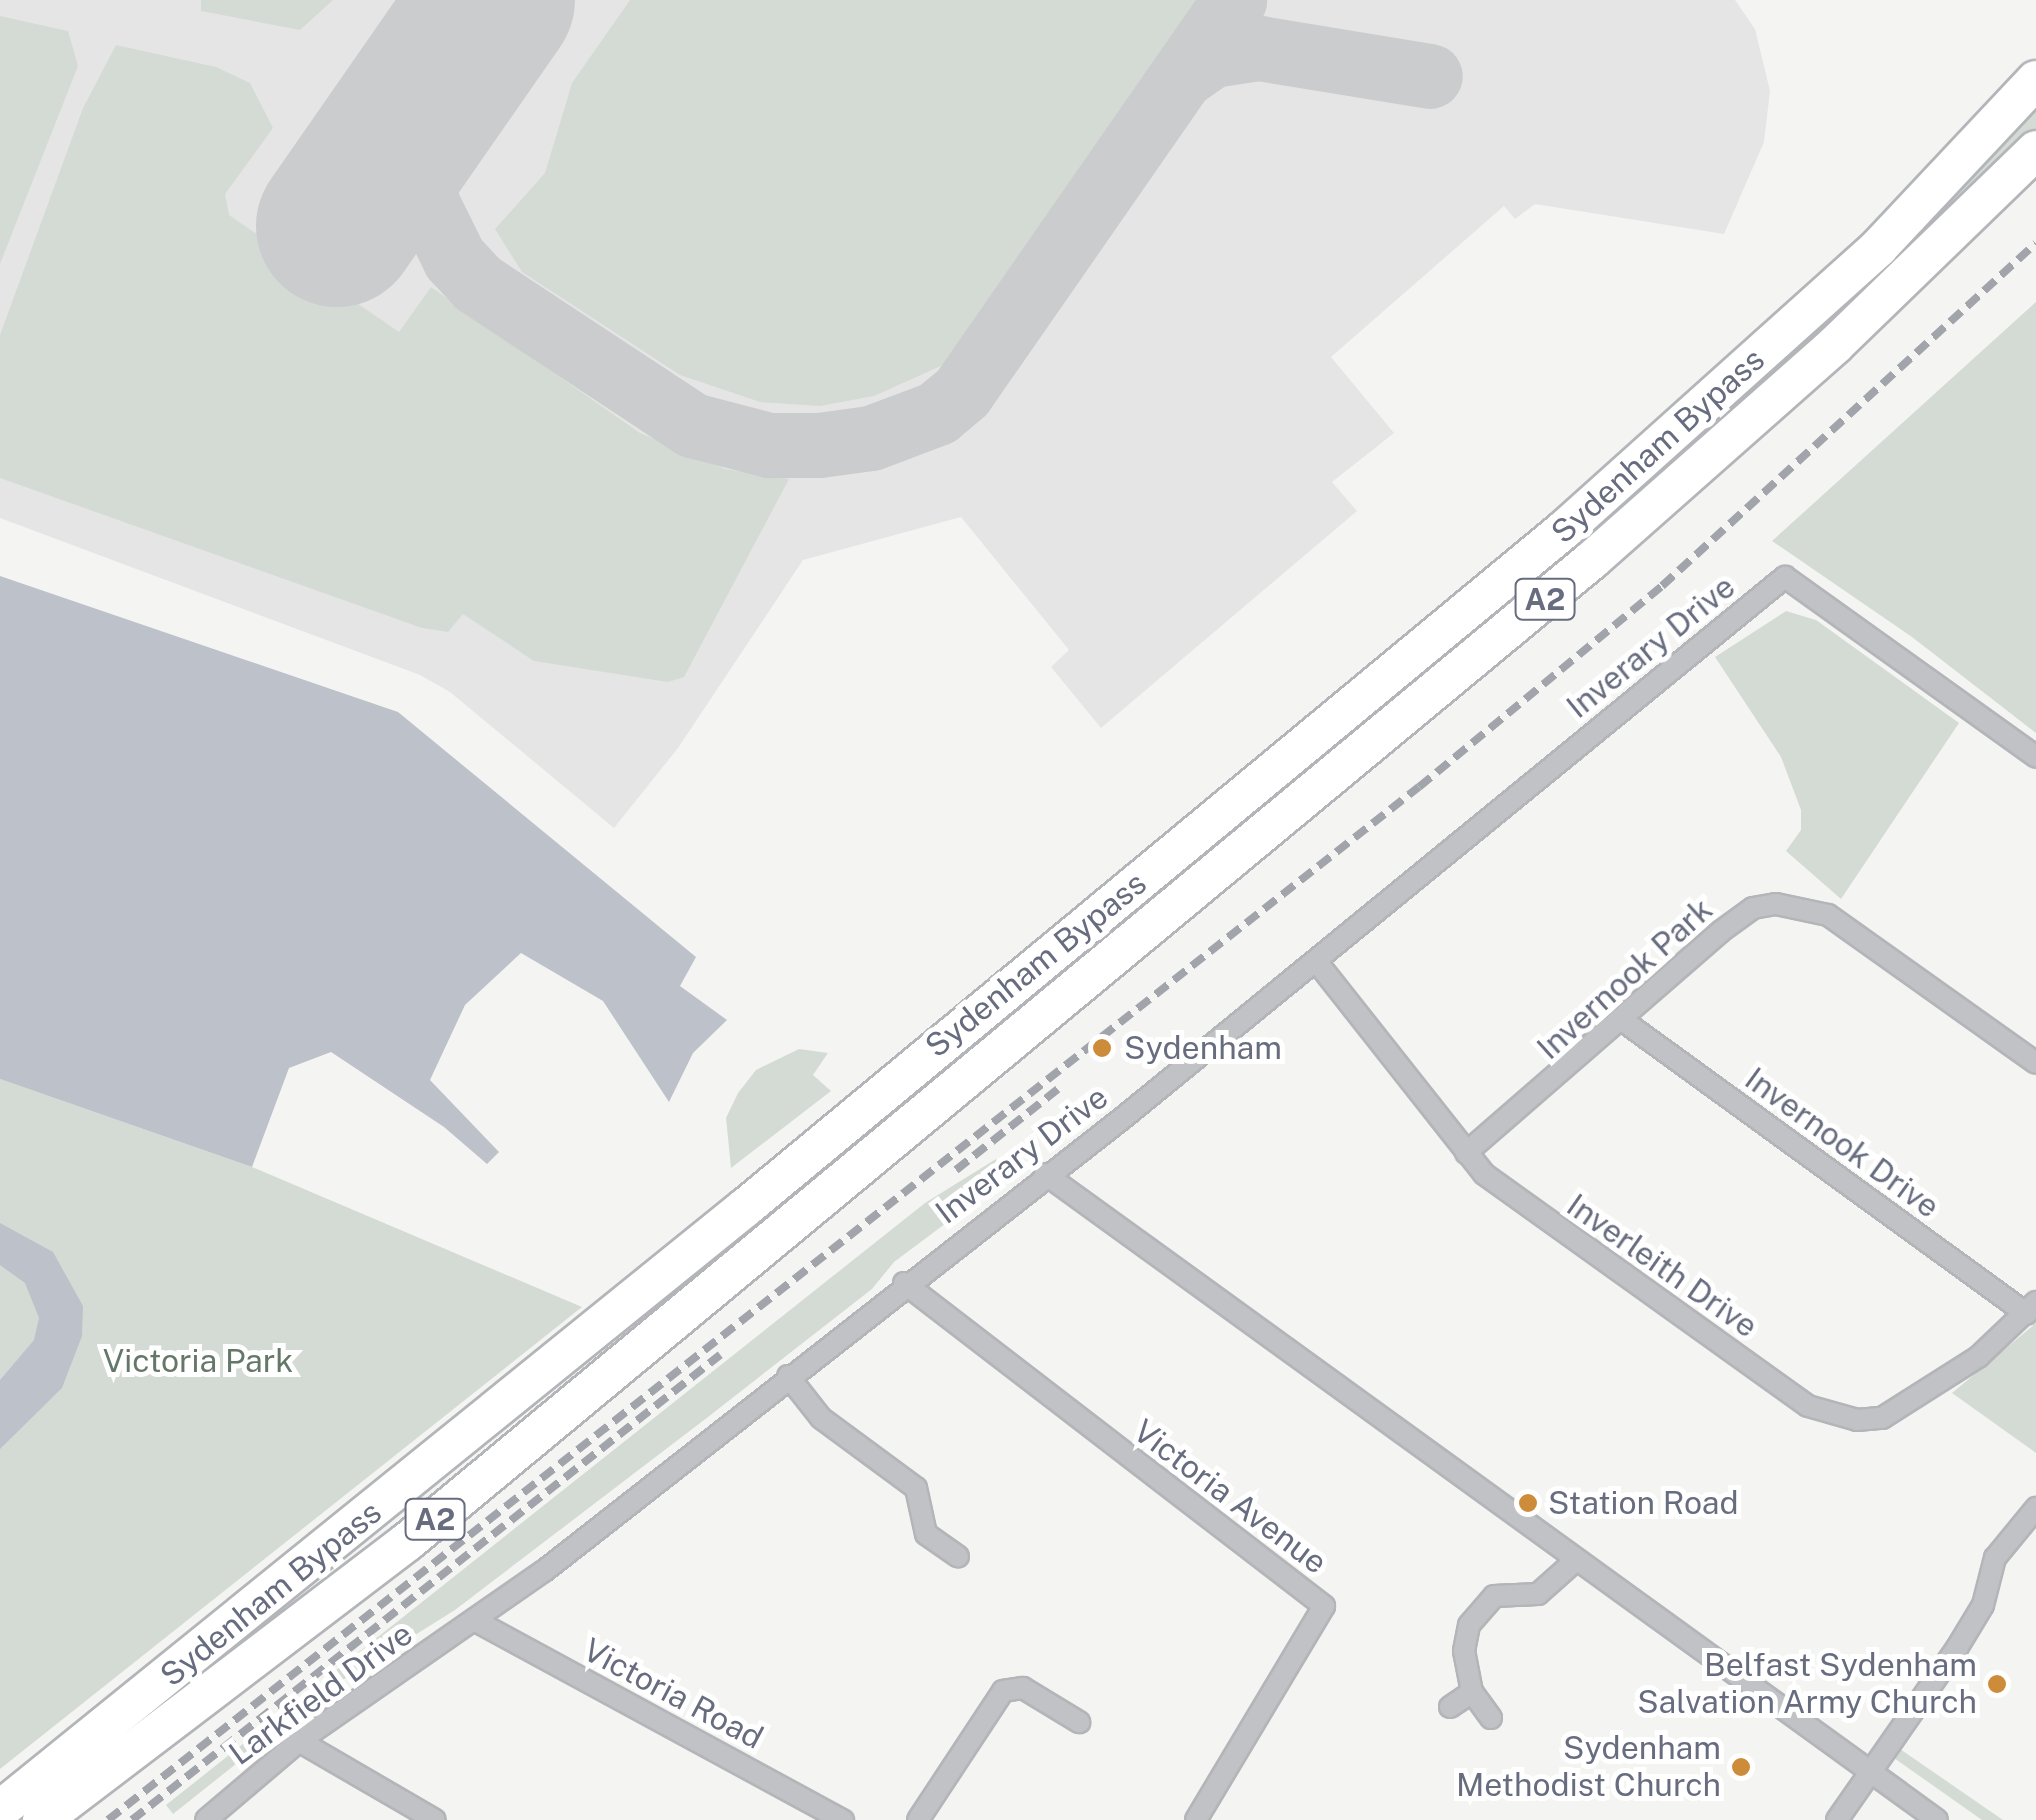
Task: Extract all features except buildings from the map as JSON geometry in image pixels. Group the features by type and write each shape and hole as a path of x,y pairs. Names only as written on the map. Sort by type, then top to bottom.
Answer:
{"highway":[{"name":"Sydenham Bypass","path":"0,1810 746,1207 1565,529 1879,247 2036,80"},
{"name":"Sydenham Bypass","path":"42,1820 406,1542 1592,560 1835,345 2036,150"}],"street":[{"name":"Inverary Drive","path":"474,1620 1316,961 1784,577 2036,757"},
{"name":"Invernook Park","path":"1466,1153 1738,918 1776,904 1803,906 1844,926 2036,1062"},
{"name":"Inverleith Drive","path":"1316,961 1466,1153 1508,1193 1828,1415 1882,1418 1932,1392 2031,1308"},
{"name":"Invernook Drive","path":"1622,1020 2031,1308"},
{"path":"1045,1174 1574,1561 1937,1820"},
{"name":"Victoria Avenue","path":"904,1283 1324,1606 1196,1820"},
{"path":"788,1376 821,1418 916,1488 926,1534 958,1556"},
{"path":"1837,1820 1983,1605 1995,1558 2036,1508"},
{"path":"1491,1718 1472,1692 1464,1641 1476,1615 1494,1596 1550,1588 1574,1561"},
{"name":"Larkfield Drive","path":"206,1820 299,1741 474,1620"},
{"name":"Victoria Road","path":"474,1620 842,1820"},
{"path":"918,1820 1002,1691 1023,1688 1079,1722"},
{"path":"1450,1706 1472,1692"},
{"path":"299,1741 435,1820"}],"shaded area":[{"path":"0,0 1735,0 1755,29 1770,91 1764,142 1724,234 1535,204 1515,219 1504,206 1331,357 1394,433 1332,482 1357,511 1101,728 1051,667 1069,650 961,517 803,560 678,748 614,828 450,692 420,675 0,518"},
{"path":"0,576 398,712 696,957 680,986 727,1020 693,1053 669,1102 603,1001 521,953 465,1005 430,1080 499,1152 487,1164 444,1127 331,1052 289,1068 252,1167 0,1079"},
{"path":"0,1223 53,1252 83,1306 82,1336 62,1388 0,1449 0,1380 34,1340 39,1318 25,1283 0,1265"}],"green space":[{"path":"201,0 333,0 300,30 201,11"},
{"path":"630,0 1196,0 943,365 874,396 820,406 760,402 680,375 522,272 495,229 545,173 572,83"},
{"path":"0,16 68,31 78,66 0,264"},
{"path":"116,45 216,67 250,83 273,128 225,194 229,215 399,332 431,287 640,433 725,469 789,479 684,677 668,682 534,661 463,614 448,632 422,628 0,478 0,335 83,108"},
{"path":"2036,103 2036,131 1644,498 1076,969 1026,1001 935,1076 932,1071"},
{"path":"2036,302 2036,733 1912,637 1772,541"},
{"path":"1786,611 1816,620 1959,723 1841,899 1786,851 1801,830 1801,810 1781,757 1715,657"},
{"path":"799,1049 828,1053 813,1075 831,1091 731,1168 726,1118 738,1093 756,1070"},
{"name":"Victoria Park","path":"0,1079 252,1167 582,1307 0,1769"},
{"path":"996,1159 1009,1176 894,1262 872,1289 455,1610 338,1683 173,1814 166,1805 925,1203"},
{"path":"2036,1323 2036,1453 1952,1393"},
{"path":"1900,1749 2003,1820 1982,1820 1894,1758"}],"taxiway":[{"path":"441,76 425,124 426,201 454,258 477,283 692,425 769,445 819,445 871,438 937,413 962,392 1234,0"},
{"path":"1182,76 1212,55 1259,48 1430,76"}],"runway":[{"path":"337,226 494,0"}],"railway":[{"path":"108,1820 1419,787 1662,586 2036,243"},
{"path":"956,1170 1058,1089"},
{"path":"132,1820 720,1355"}],"place":[{"name":"Sydenham","path":"1102,1048"},
{"name":"Station Road","path":"1528,1503"},
{"name":"Belfast Sydenham Salvation Army Church","path":"1997,1684"},
{"name":"Sydenham Methodist Church","path":"1741,1767"}]}
